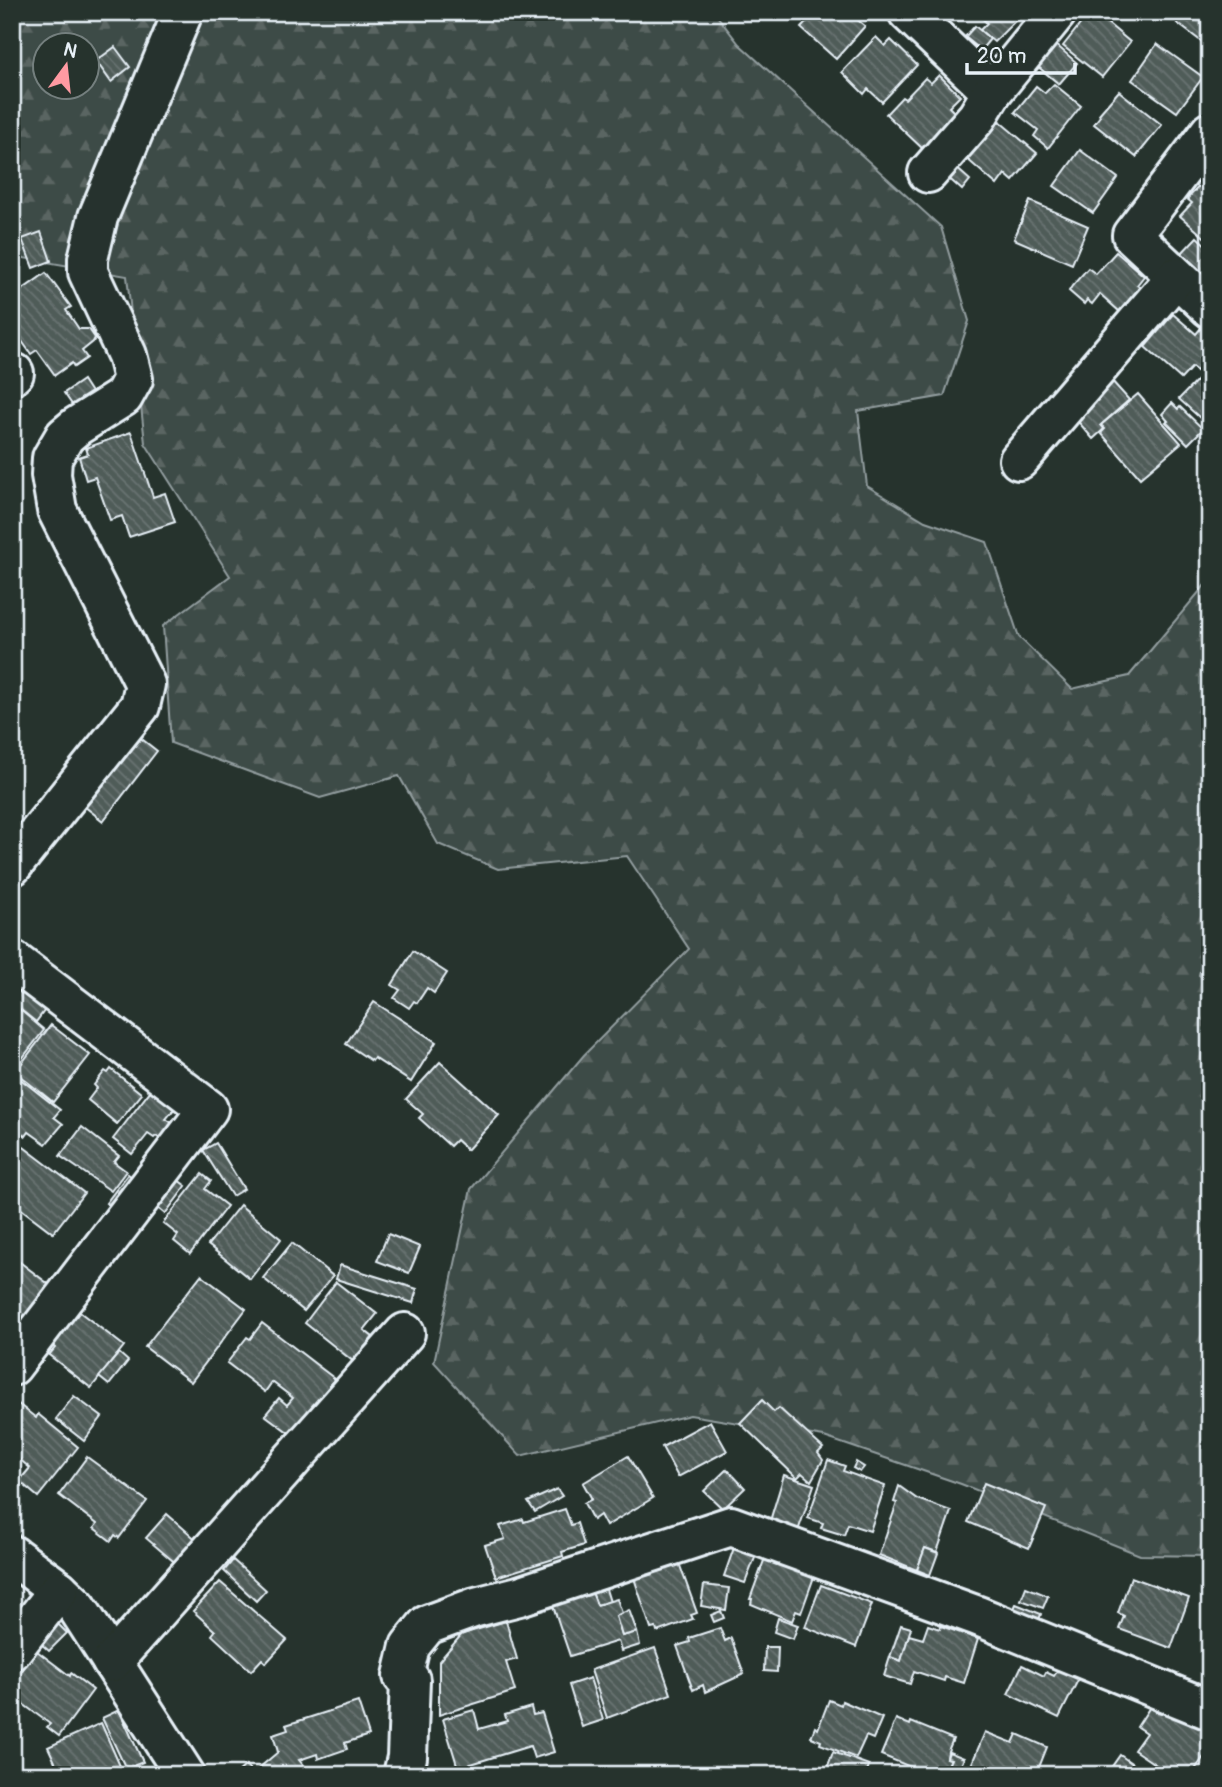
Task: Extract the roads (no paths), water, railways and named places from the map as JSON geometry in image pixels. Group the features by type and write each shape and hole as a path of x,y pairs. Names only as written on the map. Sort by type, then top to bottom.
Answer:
{"street":[{"path":"12,866 140,706 145,684 57,510 51,475 52,458 65,436 123,397 133,379 127,355 88,272 88,259 99,217 183,12"},
{"path":"908,12 992,92"},
{"path":"928,173 977,117 992,92 1057,12"},
{"path":"1210,132 1132,235 1210,308"},
{"path":"1019,460 1176,276"},
{"path":"12,960 208,1109 12,1366"},
{"path":"112,1662 405,1333"},
{"path":"403,1775 407,1757 410,1680 403,1676 410,1646 427,1625 731,1526 978,1616 1210,1710"},
{"path":"12,1555 77,1607 185,1775"},
{"path":"12,1650 58,1590"}]}
